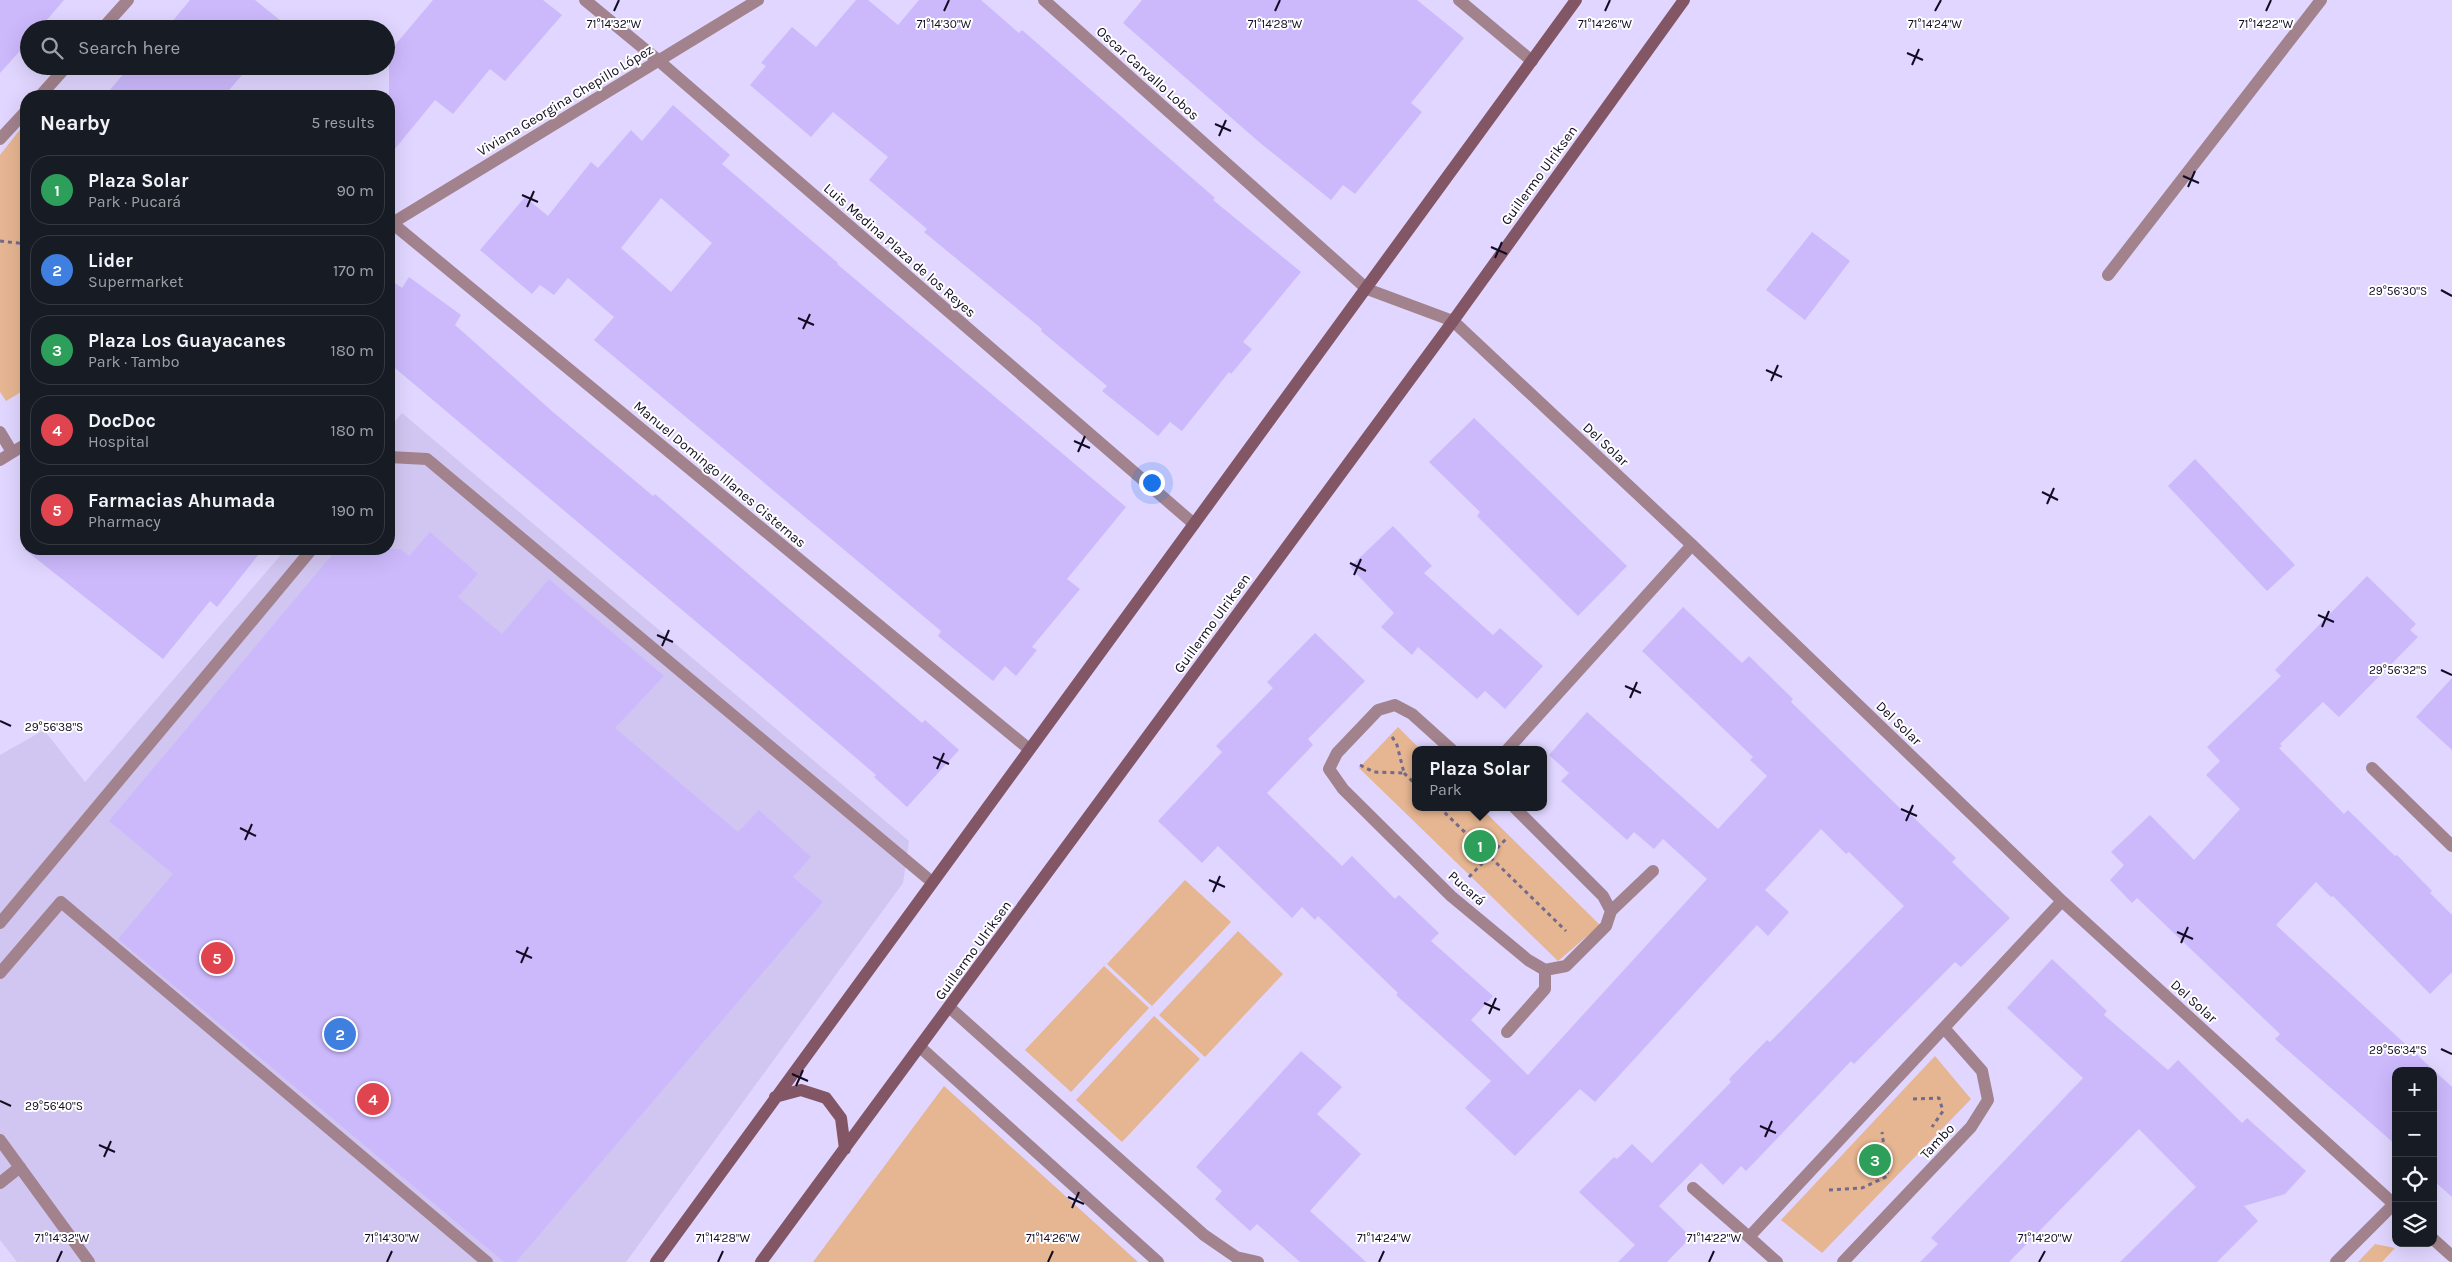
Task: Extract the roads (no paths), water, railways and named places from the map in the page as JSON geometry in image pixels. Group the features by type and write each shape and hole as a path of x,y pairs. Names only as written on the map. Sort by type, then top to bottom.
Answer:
{"main road":[{"path":"656,1262 1576,0"},
{"name":"Guillermo Ulriksen","path":"761,1262 1453,321 1684,0"},
{"path":"775,1097 801,1090 826,1098 842,1118 845,1149"}],"street":[{"path":"110,20 128,0"},
{"name":"Luis Medina Plaza de los Reyes","path":"585,0 659,61 1194,524"},
{"name":"Viviana Georgina Chepillo López","path":"395,222 758,0"},
{"name":"Oscar Carvallo Lobos","path":"1044,0 1367,289"},
{"path":"1459,0 1532,61"},
{"path":"2108,275 2321,0"},
{"path":"45,90 59,75"},
{"path":"0,139 20,117"},
{"name":"Manuel Domingo Illanes Cisternas","path":"395,227 1029,749"},
{"name":"Del Solar","path":"1367,289 1453,321 1692,545 2062,900 2392,1202"},
{"path":"0,432 12,452"},
{"path":"0,460 20,447"},
{"path":"395,457 427,459 932,882"},
{"path":"1511,746 1692,545"},
{"path":"0,923 307,555"},
{"name":"Pucará","path":"1448,746 1412,714 1395,705 1378,710 1337,753 1329,769 1343,789 1451,896 1528,960 1545,970"},
{"path":"2372,768 2452,846"},
{"path":"1518,811 1603,896 1611,911"},
{"path":"1507,1032 1546,989 1545,970 1566,966 1606,926 1611,911 1653,871"},
{"path":"1749,1237 2062,900"},
{"path":"0,974 61,902 487,1262"},
{"path":"949,1007 1204,1235 1236,1257 1258,1262"},
{"name":"Tambo","path":"1844,1262 1970,1127 1988,1100 1982,1071 1944,1028"},
{"path":"920,1047 1158,1262"},
{"path":"0,1140 89,1262"},
{"path":"0,1184 20,1167"},
{"path":"1693,1188 1777,1262"},
{"path":"2336,1262 2392,1208"},
{"path":"2437,1243 2452,1256"}],"place":[{"name":"Plaza Solar","path":"1480,846"},
{"name":"Farmacias Ahumada","path":"217,958"},
{"name":"Lider","path":"340,1034"},
{"name":"DocDoc","path":"373,1099"},
{"name":"Plaza Los Guayacanes","path":"1875,1160"}]}
